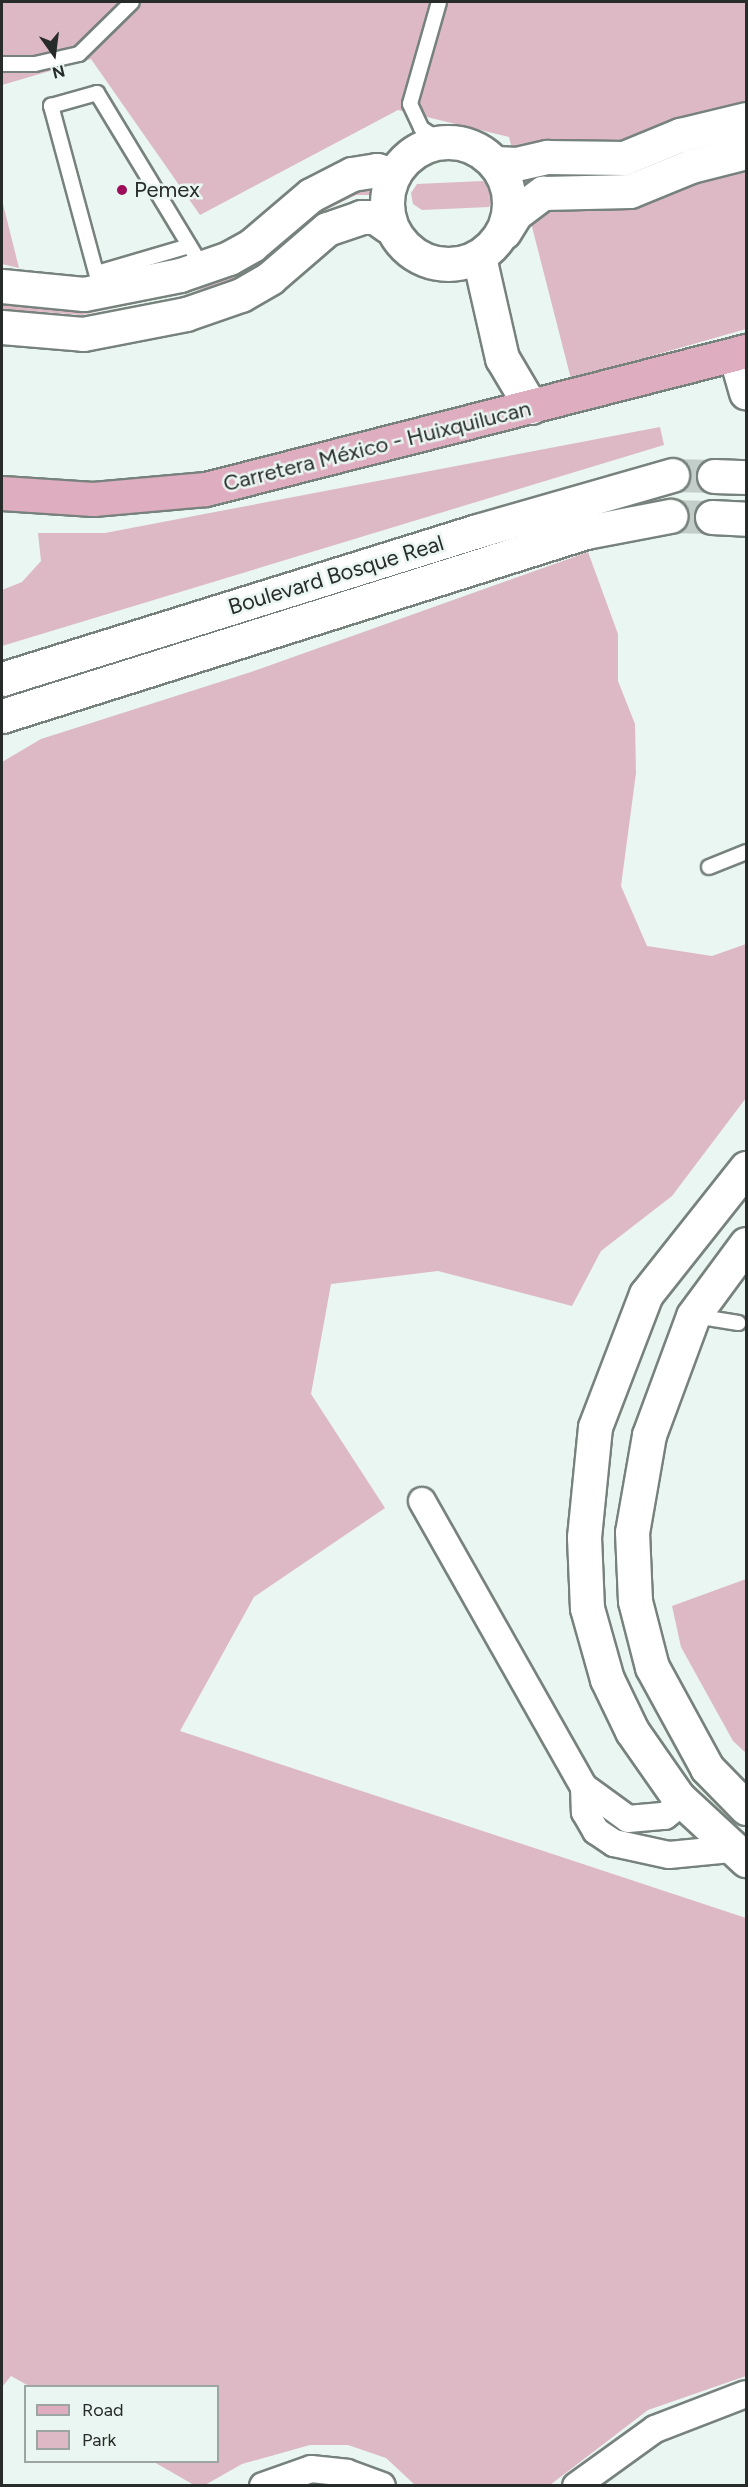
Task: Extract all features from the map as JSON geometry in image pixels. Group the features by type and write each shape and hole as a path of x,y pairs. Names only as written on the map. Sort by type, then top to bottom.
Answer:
{"main road":[{"path":"496,163 516,164 547,157 624,158 680,135 747,119"},
{"path":"388,226 386,196 393,175 413,152 441,141 471,145 496,163 508,184 510,200 504,232"},
{"path":"2,327 83,334 186,314 241,295 270,278 327,229 361,217 375,217 388,226 418,257 441,265 461,264 479,256 504,232 516,213 543,193 630,191 691,166 747,152"},
{"path":"2,286 57,294 196,257 252,245 311,195 352,174 377,170 393,175"},
{"path":"479,256 502,358 531,407"},
{"path":"741,352 747,392"},
{"name":"Carretera México - Huixquilucan","path":"2,493 93,499 206,489 741,352"},
{"name":"Boulevard Bosque Real","path":"2,679 625,487 672,476"},
{"path":"714,476 747,477"},
{"name":"Boulevard Bosque Real","path":"2,716 627,522 670,516"},
{"path":"712,517 747,519"},
{"path":"739,1855 678,1797 632,1731 607,1679 587,1608 584,1537 594,1438 646,1294 747,1168"},
{"path":"747,1244 693,1316 649,1435 632,1532 635,1601 652,1667 676,1716 707,1768 747,1808"}],"street":[{"path":"625,487 627,522"},
{"path":"422,1501 585,1787 628,1820 665,1816 675,1808 678,1797"},
{"path":"585,1787 585,1812 596,1831 615,1843 669,1855 739,1855"},
{"path":"576,2486 655,2429 747,2394"},
{"path":"263,2486 311,2469 347,2473 382,2486"}],"lane":[{"path":"2,64 35,64 79,54 132,2"},
{"path":"439,2 410,104 421,128 441,141"},
{"path":"99,282 51,106 97,93 196,257"},
{"path":"710,867 747,852"},
{"path":"693,1316 738,1323"}],"green space":[{"path":"2,2 746,2 746,329 571,379 509,137 398,110 200,215 91,59 2,85"},
{"path":"483,181 492,187 494,198 489,207 422,210 413,204 411,193 417,184"},
{"path":"352,185 377,185 376,195 356,195 321,212 263,262 236,278 206,288 82,315 2,309 2,300 81,307"},
{"path":"2,200 19,268 2,264"},
{"path":"660,427 664,445 2,646 2,590 22,582 41,561 38,533 105,533"},
{"path":"588,552 618,634 618,681 635,724 636,773 621,886 647,946 712,956 746,944 746,1098 672,1196 601,1251 572,1306 438,1271 331,1284 311,1394 385,1508 254,1597 180,1731 746,1918 746,2376 648,2410 550,2485 415,2485 386,2458 348,2445 310,2445 242,2464 205,2485 194,2485 156,2463 219,2463 219,2385 27,2385 11,2376 2,2387 2,762 41,739 251,672"},
{"path":"746,1579 746,1753 733,1741 681,1647 672,1606"}],"tunnel":[{"path":"672,475 714,476"},
{"path":"670,516 712,517"}],"place":[{"name":"Pemex","path":"122,190"}]}
